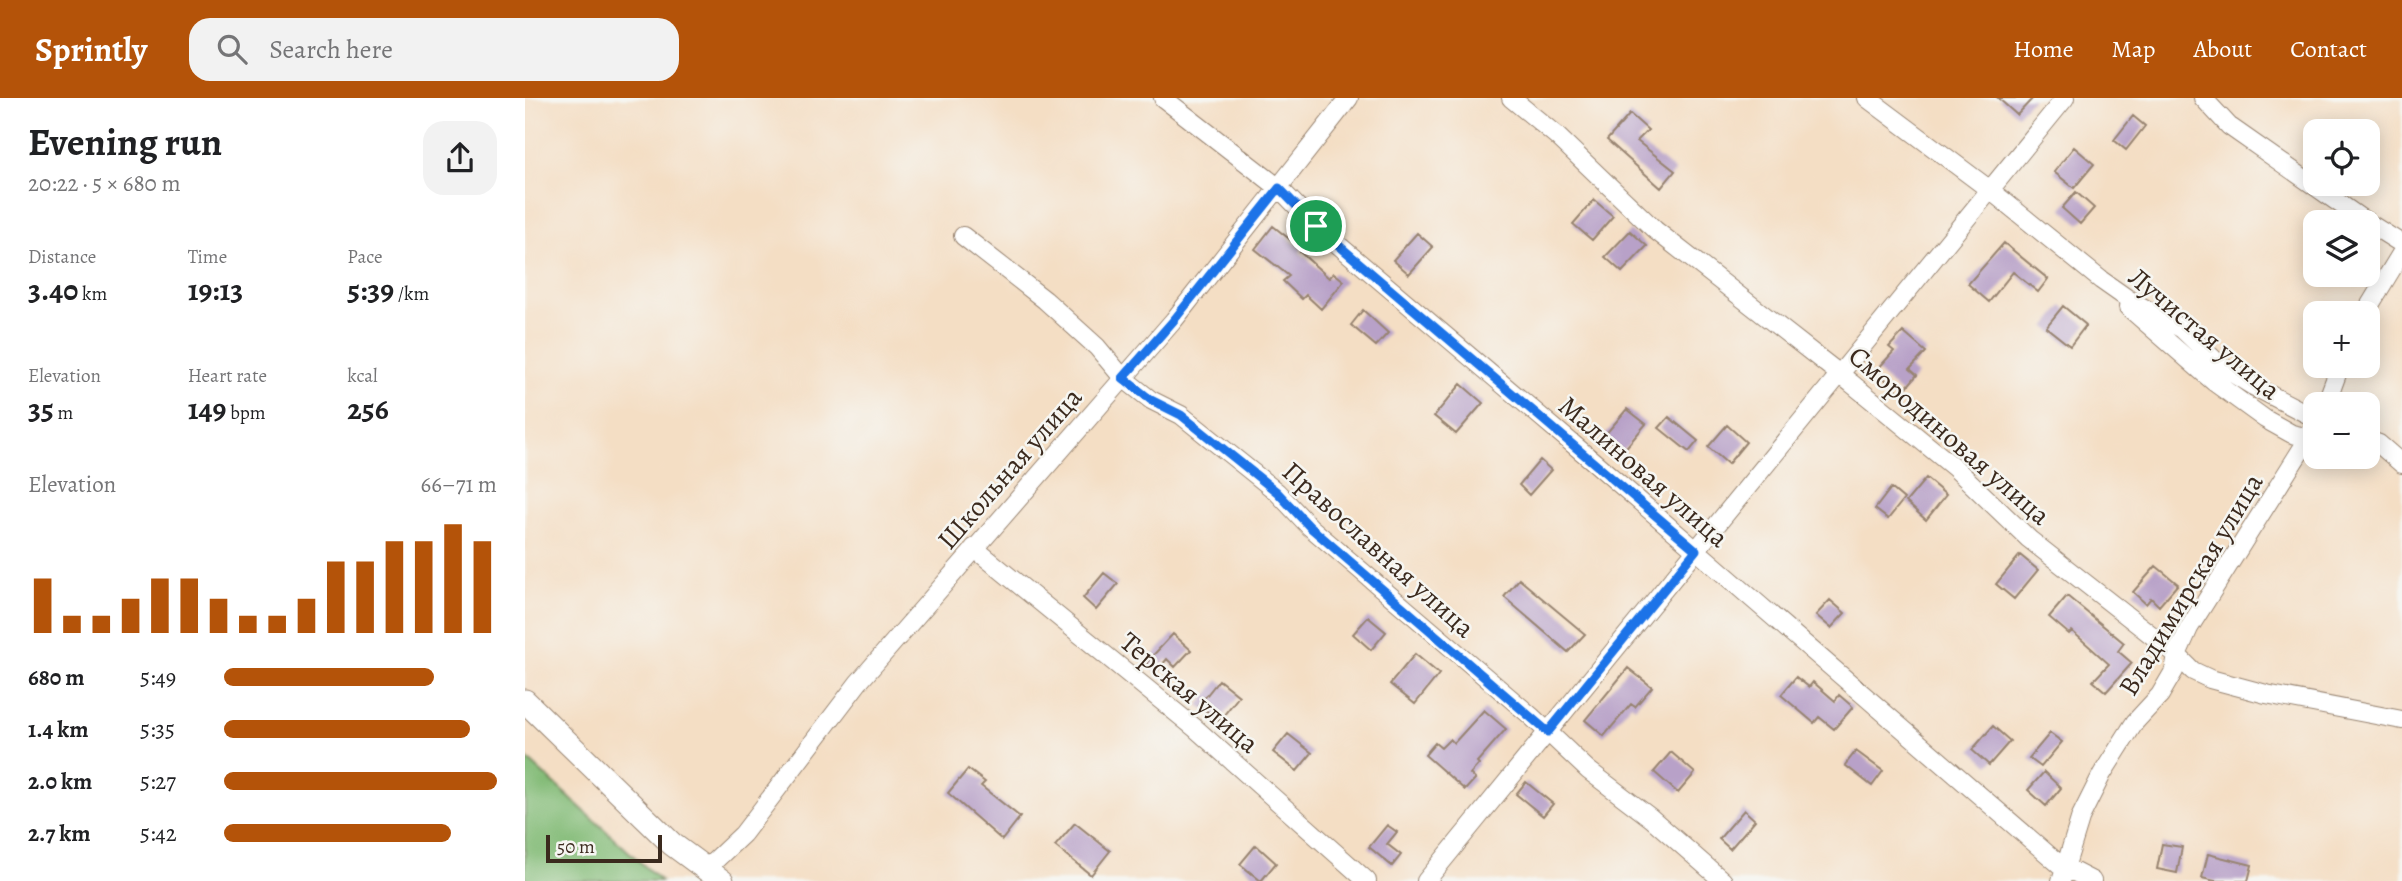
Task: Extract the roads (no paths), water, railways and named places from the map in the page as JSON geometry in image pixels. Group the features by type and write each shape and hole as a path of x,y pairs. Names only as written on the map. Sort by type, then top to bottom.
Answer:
{"street":[{"name":"Малиновая улица","path":"1163,98 1279,188 1316,226 2059,864 2064,874 2092,881"},
{"name":"Школьная улица","path":"714,875 858,683 1174,320 1349,98"},
{"name":"Смородиновая улица","path":"1511,98 1557,136 1655,230 1840,374 1955,468 2029,539 2177,655 2193,671 2210,679 2266,694 2402,720"},
{"name":"Лучистая улица","path":"1867,98 1990,190 2101,280 2128,299 2175,324 2208,355 2253,387 2303,412"},
{"path":"1426,881 2065,98"},
{"path":"2203,98 2229,126 2402,244"},
{"name":"Православная улица","path":"963,236 1097,347 1123,378 1151,400 1181,415 1277,492 1310,527 1548,732 1588,770 1651,818 1723,881"},
{"path":"2372,301 2402,252"},
{"name":"Лучистая улица","path":"2101,280 2214,382 2265,419 2291,434 2303,435"},
{"path":"2380,445 2402,464"},
{"name":"Владимирская улица","path":"2064,874 2081,816 2102,774 2135,722 2160,695 2174,671 2177,655 2189,628 2214,584 2303,452"},
{"path":"2380,458 2402,472"},
{"name":"Терская улица","path":"974,548 1195,728 1367,881"},
{"path":"525,701 672,844 714,875"}]}
